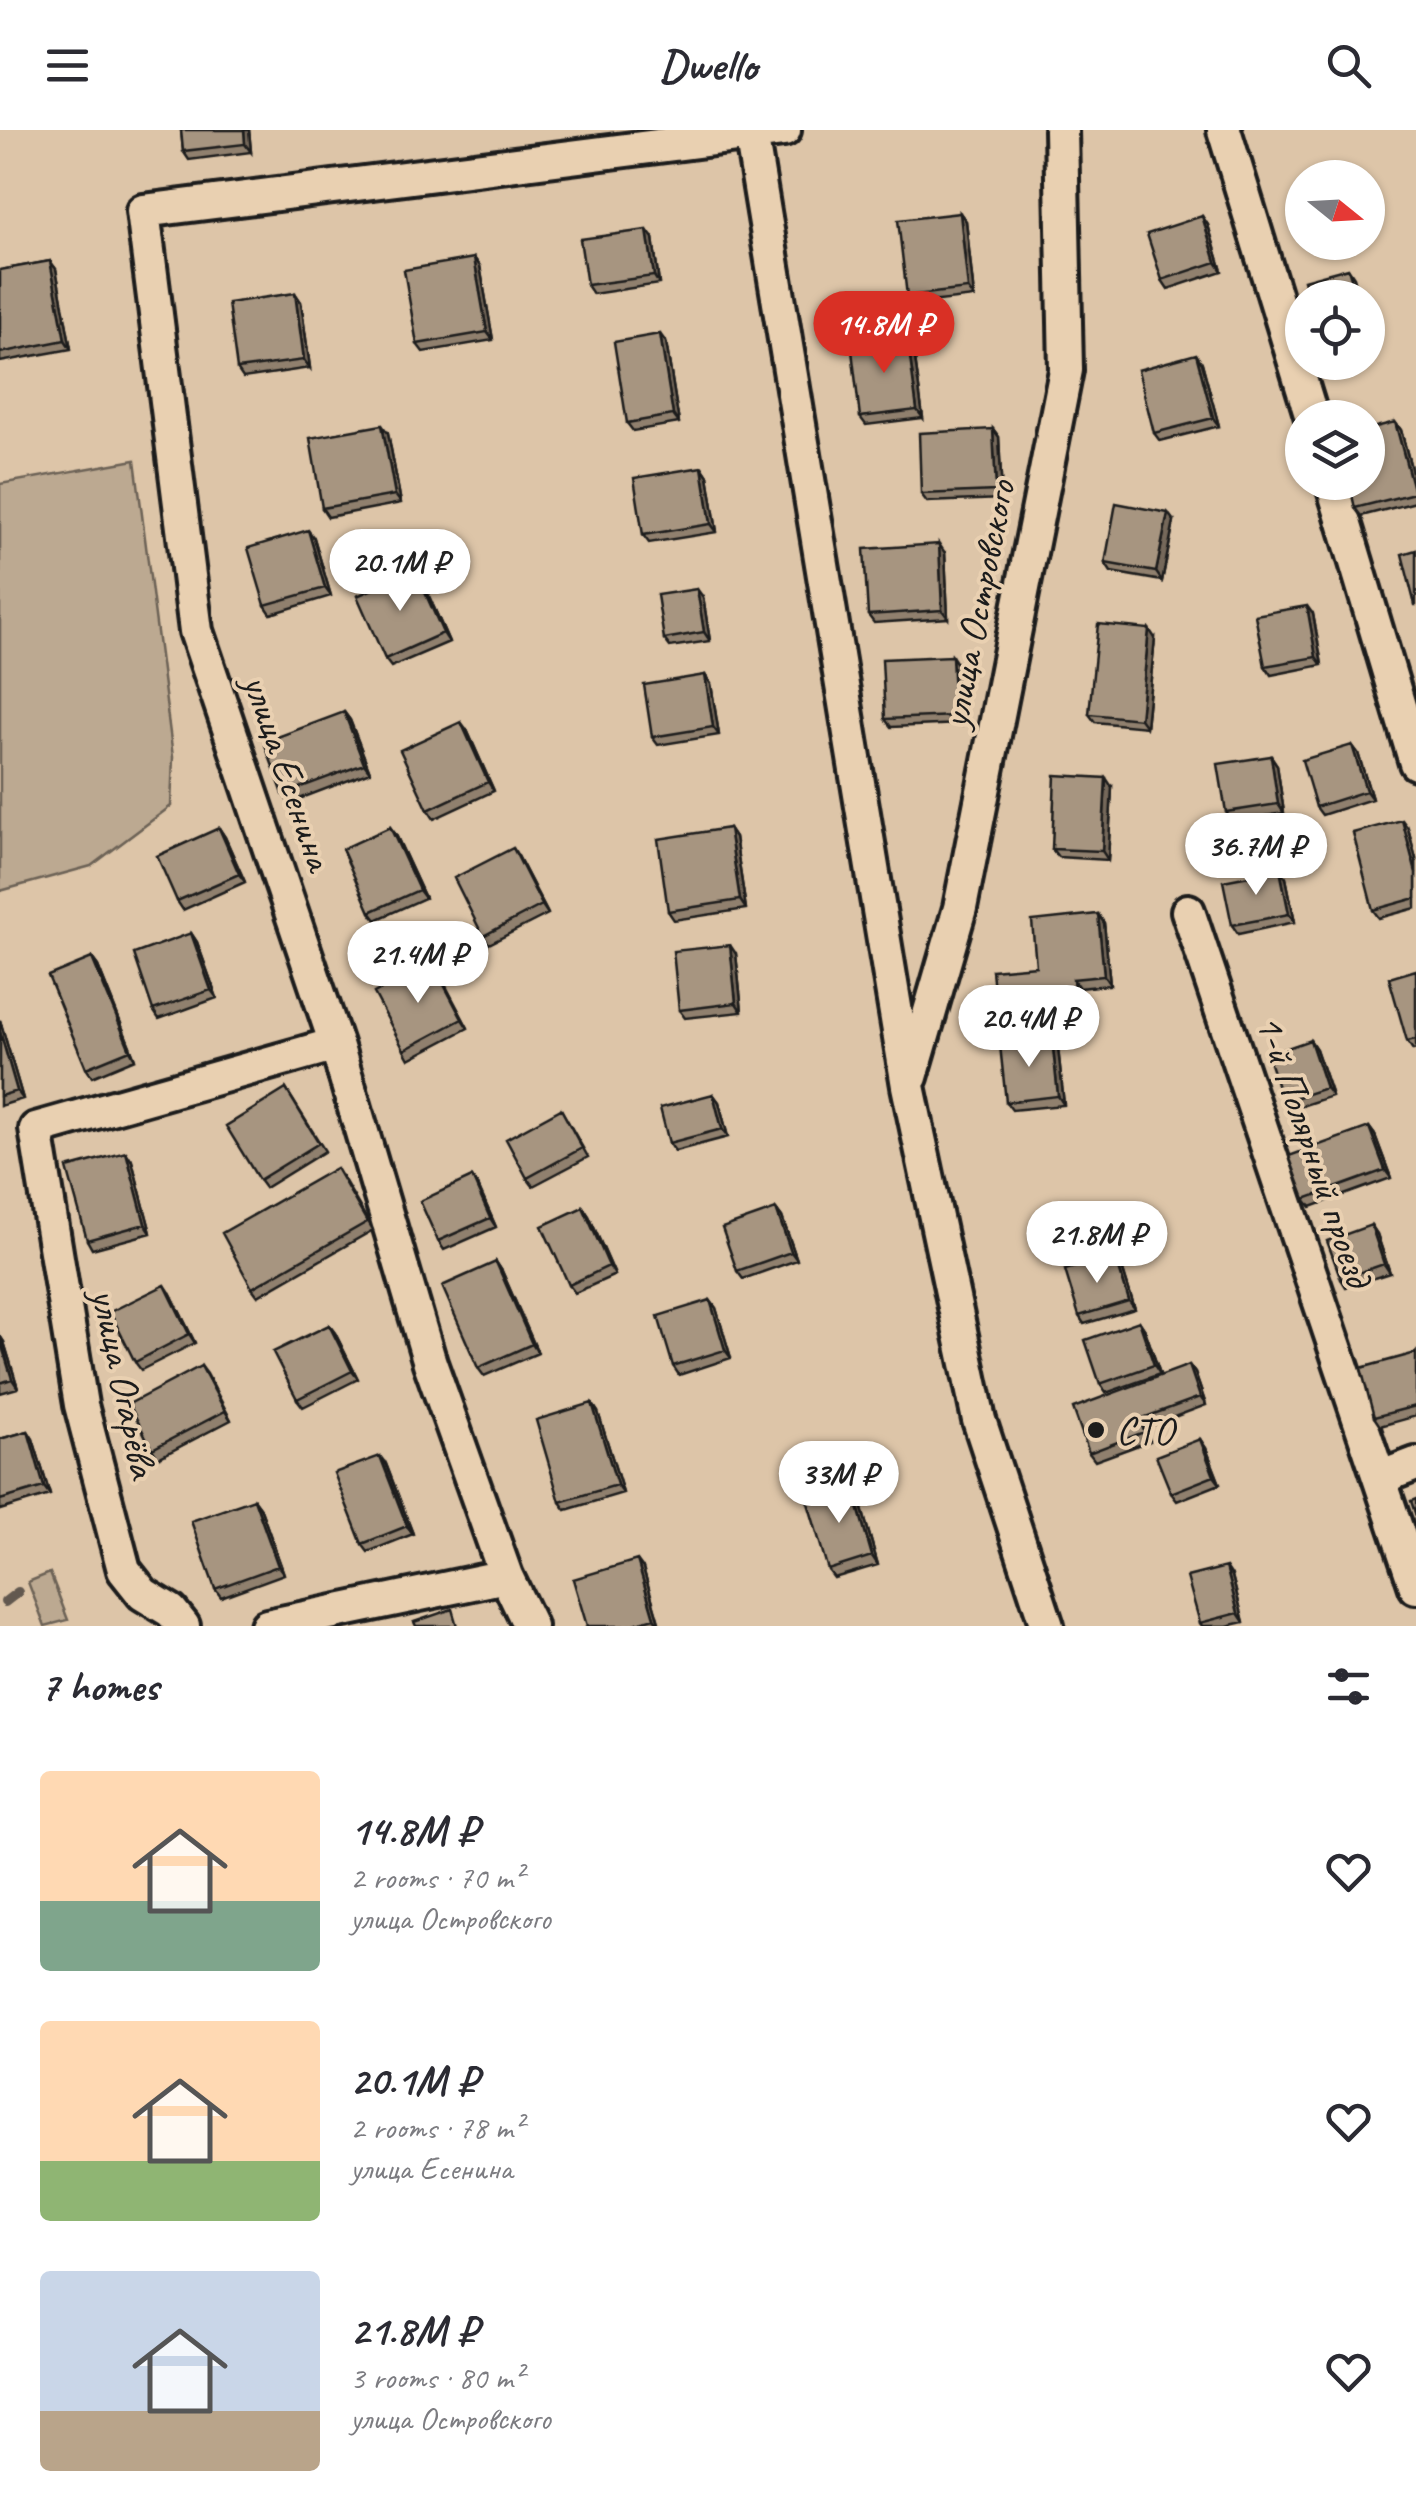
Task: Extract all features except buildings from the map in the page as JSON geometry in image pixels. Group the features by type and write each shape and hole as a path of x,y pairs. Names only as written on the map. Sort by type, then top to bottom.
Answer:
{"street":[{"path":"750,134 784,130"},
{"name":"улица Островского","path":"908,1086 960,908 1066,370 1062,130"},
{"path":"1224,130 1306,400"},
{"name":"улица Есенина","path":"530,1626 506,1576 430,1363 336,1044 196,631 142,212 750,134"},
{"name":"улица Островского","path":"750,134 908,1086 979,1420 1047,1626"},
{"path":"1337,500 1416,762"},
{"name":"1-й Полярный проезд","path":"1188,911 1416,1587"},
{"name":"улица Огарёва","path":"183,1626 171,1610 143,1594 124,1570 80,1405 36,1129 336,1044"},
{"path":"1382,1478 1416,1464"},
{"path":"266,1626 506,1576"}],"shaded area":[{"path":"135,460 173,757 171,806 91,866 0,891 0,484"},
{"path":"50,1573 68,1620 45,1626 28,1582"}],"waterway":[{"path":"5,1602 18,1592"}],"place":[{"name":"СТО","path":"1096,1430"}]}
